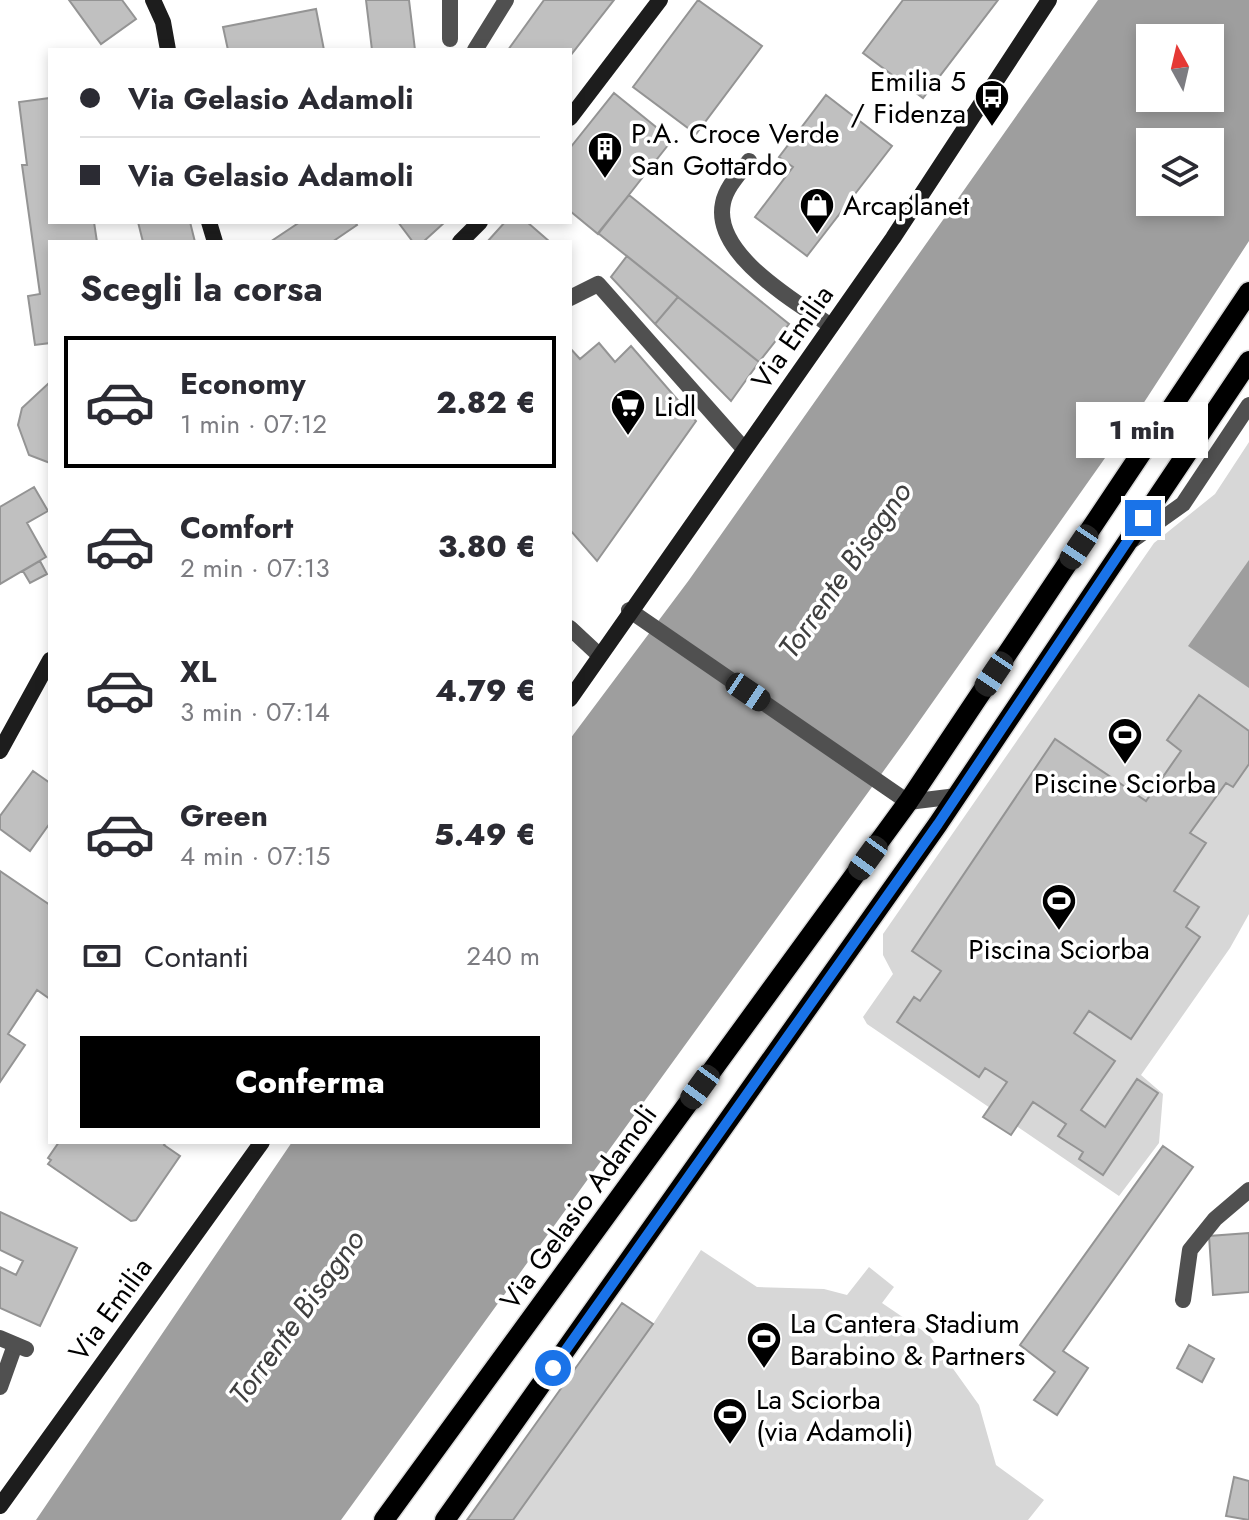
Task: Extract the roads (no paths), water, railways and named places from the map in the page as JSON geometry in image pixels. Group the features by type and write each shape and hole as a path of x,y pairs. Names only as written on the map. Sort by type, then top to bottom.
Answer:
{"main road":[{"path":"572,115 660,0"},
{"name":"Via Emilia","path":"572,696 629,610 831,326 1049,0"},
{"path":"155,1 167,48"},
{"path":"462,240 478,224"},
{"name":"Via Gelasio Adamoli","path":"384,1520 908,802 1249,292"},
{"path":"445,1520 957,796 1249,361"},
{"path":"0,751 48,664"},
{"name":"Via Emilia","path":"0,1506 261,1144"}],"street":[{"path":"450,0 450,39"},
{"path":"476,48 506,0"},
{"path":"749,161 723,200 721,220 725,237 739,255 831,326"},
{"path":"572,297 598,284 744,449"},
{"path":"1126,544 1183,504 1249,405"},
{"path":"629,610 908,802 957,796"},
{"path":"572,630 599,655"},
{"path":"1183,1300 1190,1250 1215,1219 1249,1190"},
{"path":"0,1387 14,1344"}],"water":[{"name":"Torrente Bisagno","path":"1098,0 1249,0 1249,241 1141,407 906,740 341,1520 36,1520 291,1144 572,1144 572,736 689,580"},
{"path":"1249,560 1249,688 1188,646"}],"place":[{"name":"Emilia 5 / Fidenza","path":"992,128"},
{"name":"P.A. Croce Verde San Gottardo","path":"605,180"},
{"name":"Arcaplanet","path":"817,236"},
{"name":"Lidl","path":"628,437"},
{"name":"Piscine Sciorba","path":"1125,766"},
{"name":"Piscina Sciorba","path":"1059,932"},
{"name":"La Cantera Stadium Barabino & Partners","path":"764,1370"},
{"name":"La Sciorba (via Adamoli)","path":"730,1446"}]}
